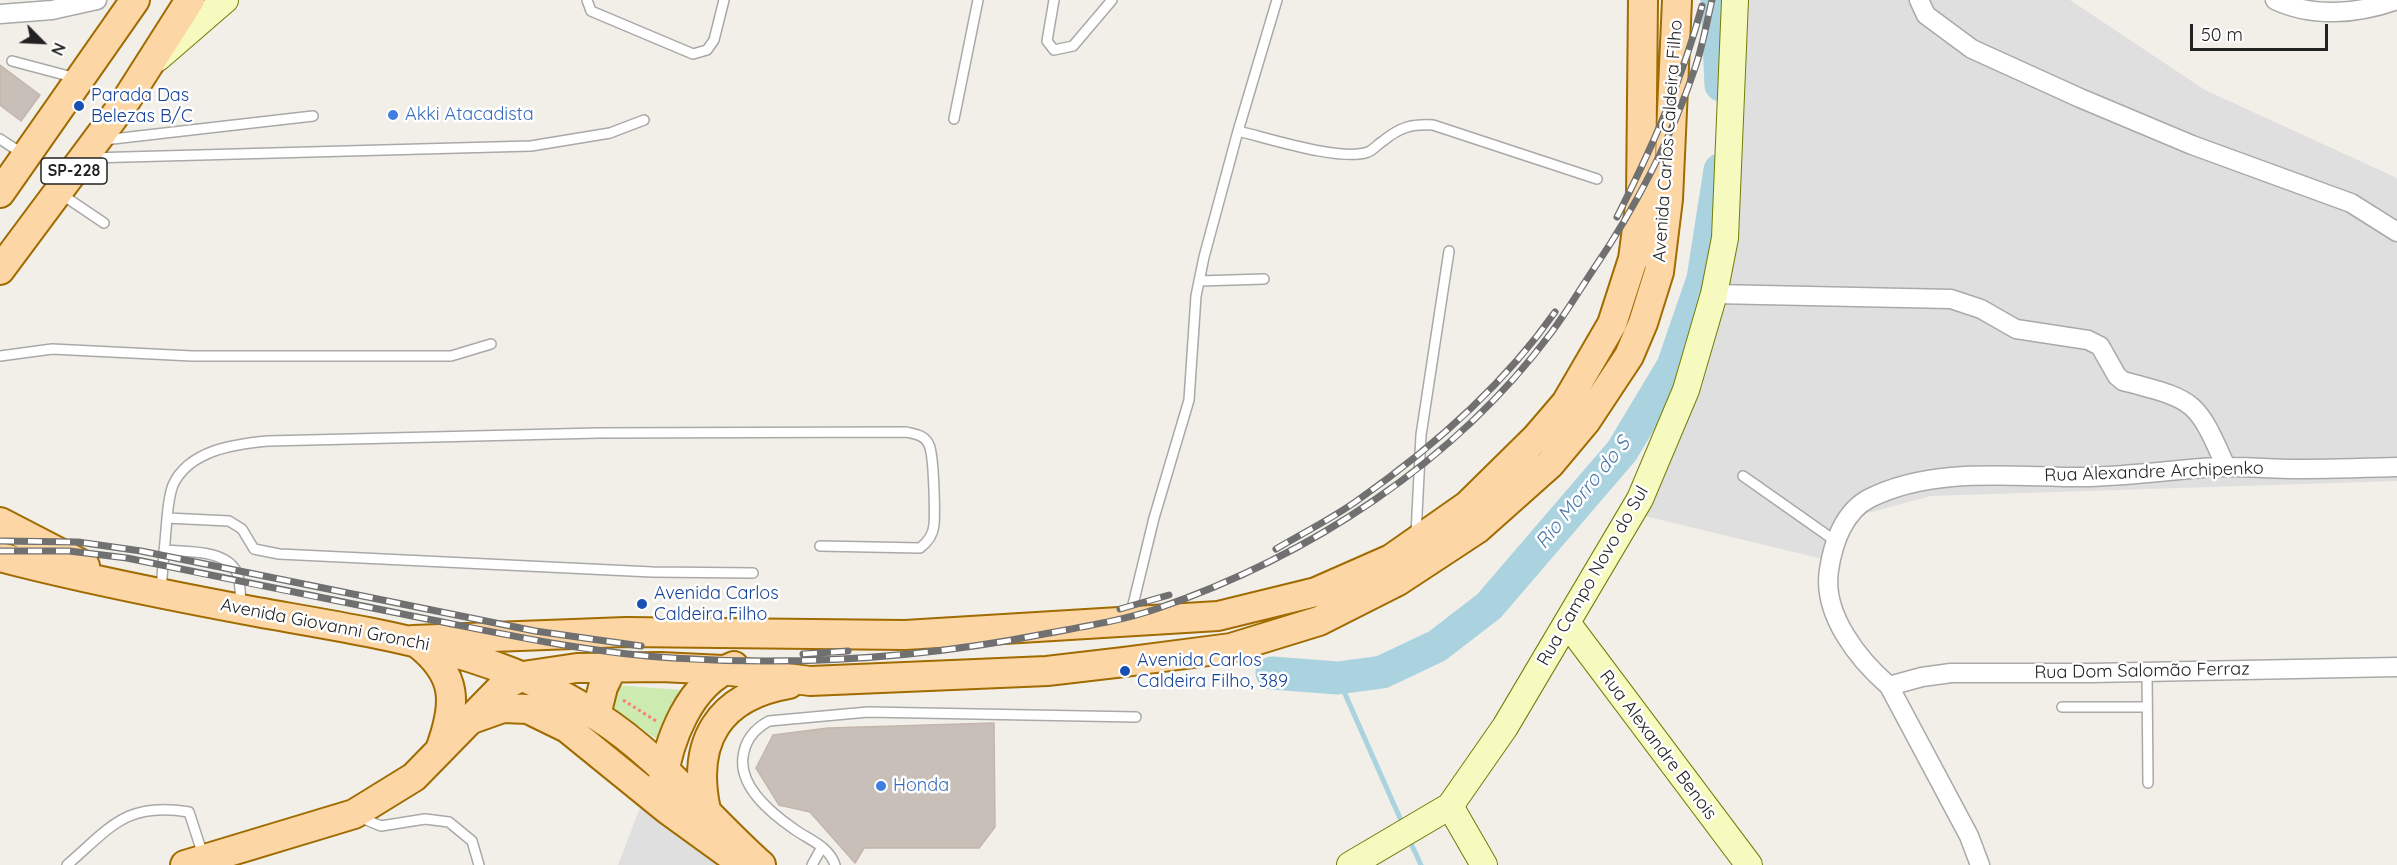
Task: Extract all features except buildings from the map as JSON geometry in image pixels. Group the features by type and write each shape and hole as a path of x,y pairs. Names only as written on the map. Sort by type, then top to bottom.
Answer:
{"main road":[{"name":"SP-228","path":"0,193 135,0"},
{"name":"SP-228","path":"0,270 90,150 190,0"},
{"name":"Avenida Carlos Caldeira Filho","path":"413,640 626,632 807,636 905,635 1218,616 1316,592 1391,559 1468,505 1536,438 1566,403 1612,324 1633,259 1641,198 1643,0"},
{"name":"Avenida Carlos Caldeira Filho","path":"523,676 577,668 613,666 723,670 810,681 1047,671 1231,648 1319,621 1398,581 1477,529 1550,464 1586,421 1629,356 1643,323 1659,272 1668,199 1677,0"},
{"path":"0,522 118,584"},
{"name":"Avenida Giovanni Gronchi","path":"0,557 241,609 413,640 523,676 596,715 665,770 706,810 747,865"},
{"path":"668,810 662,793 670,743 693,699 723,670 807,636"},
{"path":"413,640 437,659 451,687 446,733 439,752"},
{"path":"596,715 603,687 613,666"},
{"path":"194,861 354,814 414,777 503,686 523,676"},
{"path":"706,810 701,768 706,746 717,722 744,698 765,688 810,681"},
{"name":"Avenida Giovanni Gronchi","path":"470,720 503,708 528,709 567,728 668,810 747,865"}],"street":[{"path":"6,9 52,10 98,0"},
{"path":"145,70 225,0"},
{"name":"Rua Campo Novo do Sul","path":"1350,865 1450,806 1505,727 1640,499 1686,390 1714,294 1725,238 1736,0"},
{"path":"1919,0 1926,15 1972,49 2192,145 2351,203 2397,232"},
{"path":"2275,0 2317,13 2372,9 2397,0"},
{"path":"1714,294 1951,299 1981,309 2016,329 2088,340 2100,346 2122,381 2174,394 2188,402 2204,419 2226,468"},
{"name":"Rua Alexandre Archipenko","path":"1980,865 1969,836 1889,686 1871,670 1851,644 1833,607 1828,577 1834,540 1850,516 1868,499 1899,487 1994,474 2089,477 2226,468 2397,467"},
{"name":"Rua Alexandre Benois","path":"1568,624 1749,865"},
{"name":"Rua Dom Salomão Ferraz","path":"1889,686 1951,672 2397,667"},
{"path":"1450,806 1484,865"}],"lane":[{"path":"586,0 591,11 693,54 707,50 714,40 724,0"},
{"path":"954,119 978,0"},
{"path":"1054,0 1047,41 1054,50 1072,46 1112,0"},
{"path":"1128,623 1154,518 1189,400 1199,281 1238,131 1277,0"},
{"path":"12,61 80,79"},
{"path":"90,150 313,116"},
{"path":"90,150 531,146 610,133 644,120"},
{"path":"1238,131 1330,153 1352,155 1369,152 1399,128 1413,124 1433,125 1597,179"},
{"path":"0,138 26,157"},
{"path":"58,192 104,223"},
{"path":"1416,540 1421,435 1449,251"},
{"path":"1199,281 1264,279"},
{"path":"0,356 52,348 192,356 451,356 492,344"},
{"path":"160,592 167,518 173,485 190,463 237,444 268,441 598,433 906,432 922,436 930,446 932,472 934,526 928,541 920,548 820,546"},
{"path":"1743,476 1834,540"},
{"path":"167,518 229,521 242,529 254,549 279,554 618,570 753,573"},
{"path":"164,550 209,555 230,564 238,574 241,609"},
{"path":"2146,671 2148,783"},
{"path":"2062,707 2147,707"},
{"path":"835,865 822,847 794,829 764,804 749,787 743,773 744,748 756,728 768,721 868,712 1136,717"},
{"path":"67,865 118,820 152,809 189,812 194,861"},
{"path":"354,814 370,824 381,826 425,819 449,822 472,841 478,865"},
{"path":"812,865 822,847"}],"path":[{"path":"618,696 660,724"}],"shaded area":[{"path":"1726,0 2070,0 2205,90 2397,178 2397,481 1931,496 1864,514 1831,561 1632,513 1706,305 1719,236"},
{"path":"641,805 720,865 618,865"}],"green space":[{"path":"614,685 682,690 672,703 658,740 606,704"}],"waterway":[{"name":"Rio Morro do S","path":"1717,0 1721,85"},
{"name":"Rio Morro do S","path":"1272,673 1338,678 1382,672 1437,646 1489,606 1622,451 1673,366 1703,279 1720,170"},
{"path":"1338,678 1403,825"},
{"path":"1409,839 1421,865"}],"railway":[{"path":"0,551 69,551 127,558 519,637 580,648 673,658 767,661 906,654 1044,634 1115,620 1156,609 1213,588 1268,562 1322,533 1374,500 1423,464 1470,424 1512,380 1567,310 1624,222 1652,171 1676,119 1696,65 1712,0"},
{"path":"1617,217 1665,113 1702,6"},
{"path":"1276,549 1348,507 1439,437 1513,365 1555,312"},
{"path":"0,541 78,542 141,551 535,631 641,646"},
{"path":"1120,609 1169,595"},
{"path":"803,654 848,651"}],"place":[{"name":"Parada Das Belezas B/C","path":"79,106"},
{"name":"Akki Atacadista","path":"393,115"},
{"name":"Avenida Carlos Caldeira Filho","path":"642,604"},
{"name":"Avenida Carlos Caldeira Filho, 389","path":"1125,671"},
{"name":"Honda","path":"881,786"}]}
